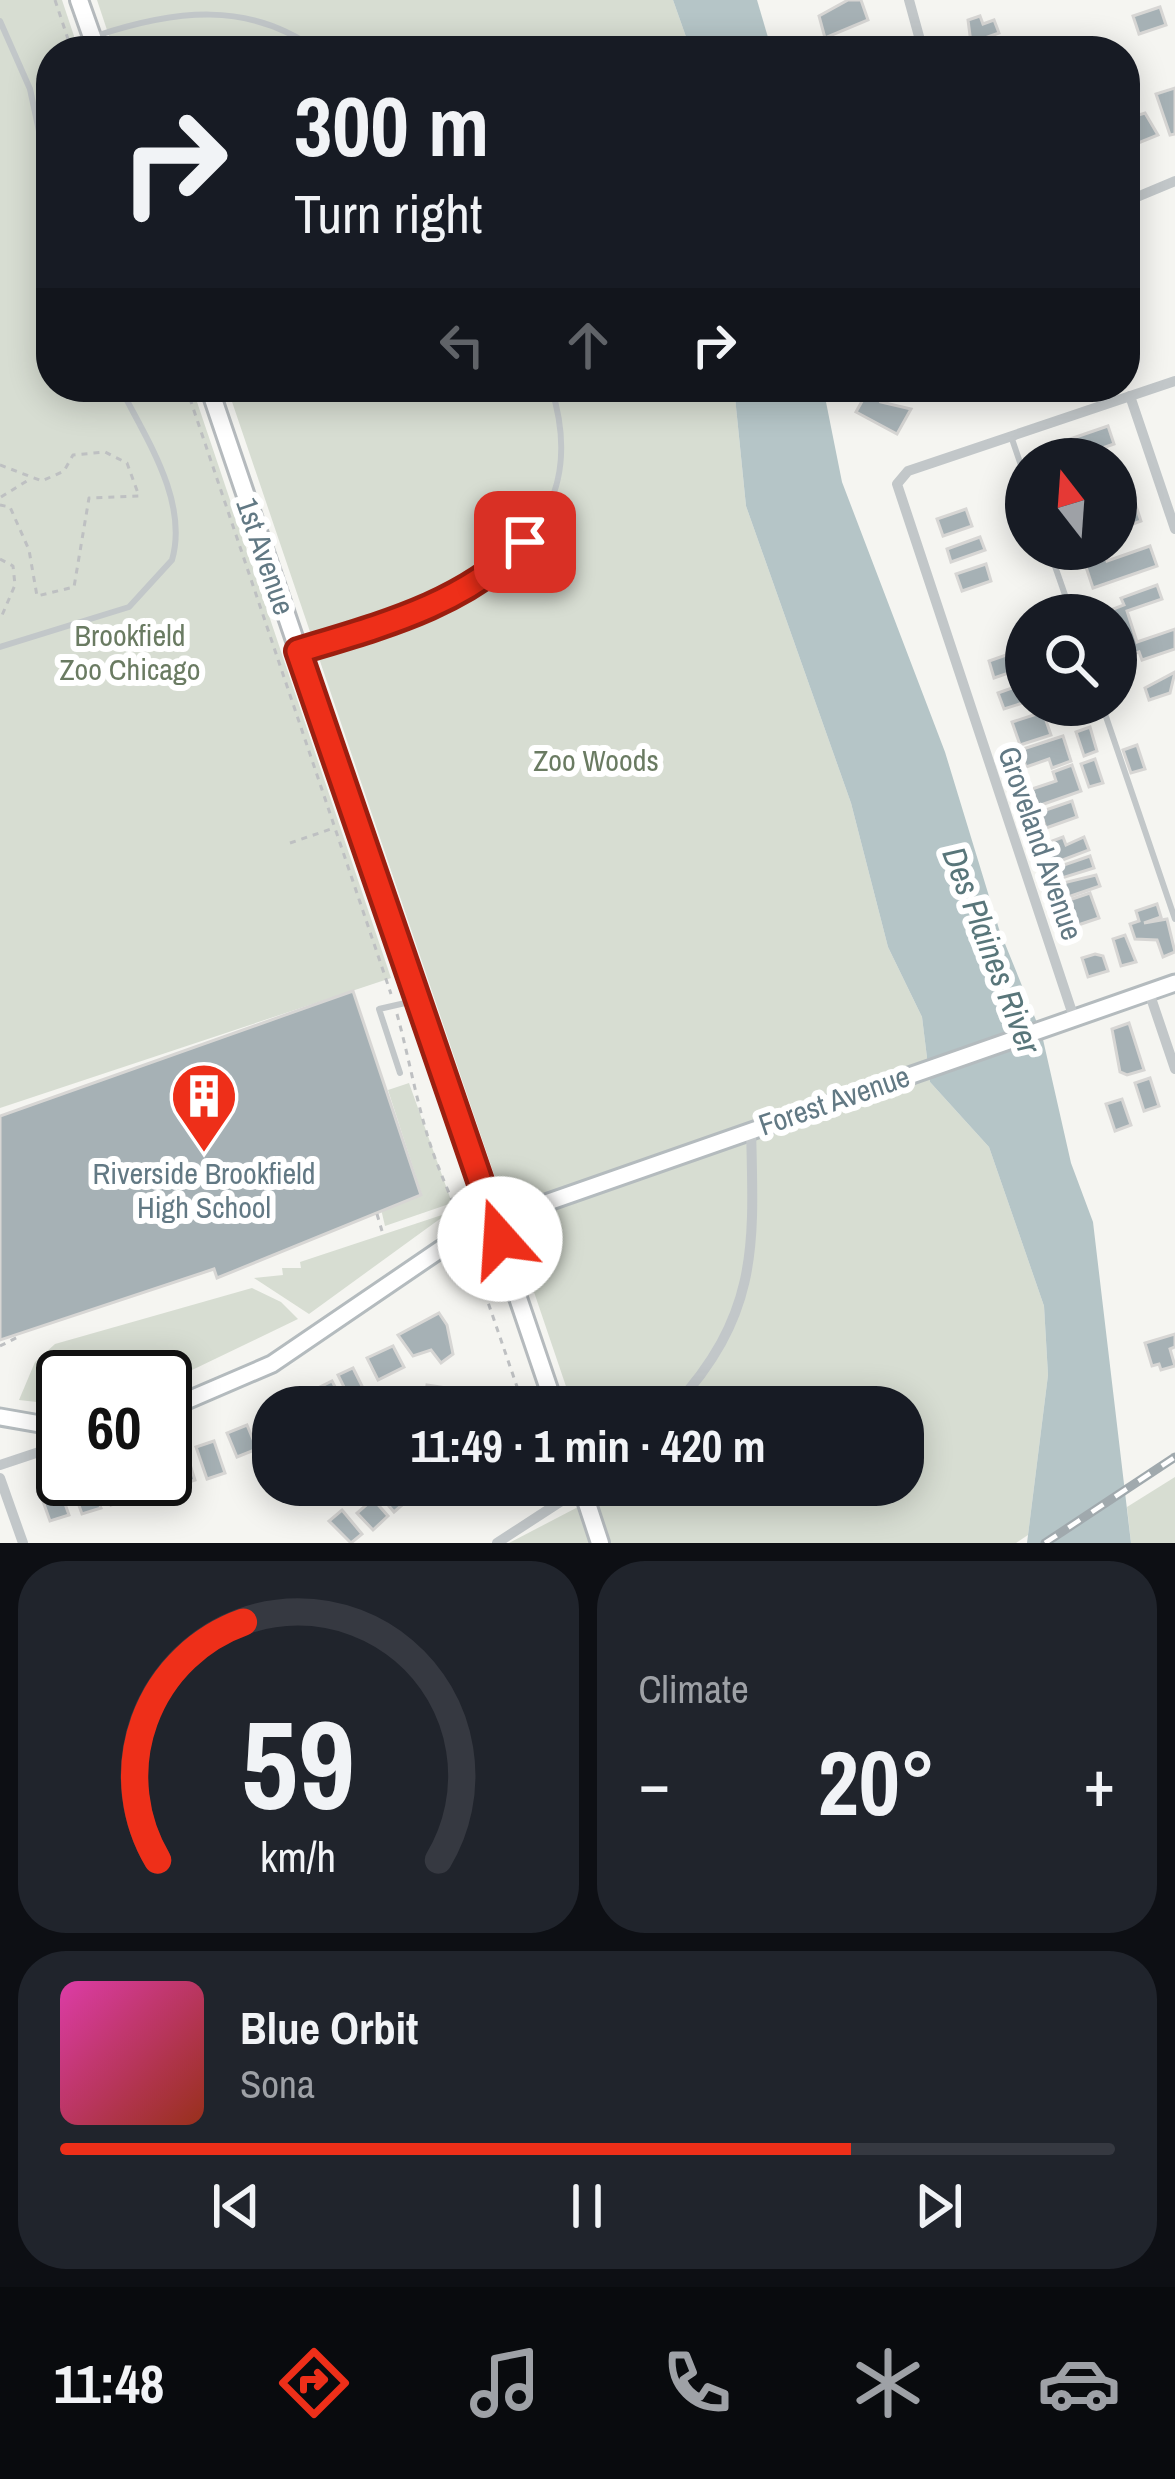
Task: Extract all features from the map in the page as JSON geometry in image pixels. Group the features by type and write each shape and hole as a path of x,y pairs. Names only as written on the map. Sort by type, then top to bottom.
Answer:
{"main road":[{"path":"79,0 91,36"},
{"name":"1st Avenue","path":"214,402 548,1386"},
{"path":"589,1506 600,1543"}],"street":[{"path":"909,0 919,36"},
{"path":"1140,196 1175,181"},
{"path":"1140,393 1175,381"},
{"path":"1011,436 1112,402"},
{"path":"1132,402 1175,529"},
{"name":"Groveland Avenue","path":"1011,436 898,478 898,497 1074,1018"},
{"name":"Forest Avenue","path":"192,1398 272,1364 457,1238 494,1221 1175,983"},
{"path":"1149,992 1175,1070"},
{"path":"690,1386 717,1352 749,1277 751,1129"},
{"path":"0,1417 36,1423"},
{"path":"0,1465 36,1453"},
{"path":"0,1478 22,1543"},
{"path":"497,1543 553,1506"}],"lane":[{"path":"112,36 160,15 209,9 281,25 297,36"},
{"path":"0,20 30,89 36,117"},
{"path":"0,646 129,608 172,560 173,510 150,444 128,402"},
{"path":"298,651 449,600 514,553 543,513 563,454 554,402"},
{"path":"1109,726 1175,919"},
{"path":"400,1073 379,1009 418,1000"}],"path":[{"path":"55,0 68,36"},
{"path":"191,402 395,1006 426,1132 457,1212"},
{"path":"0,465 55,479 73,455 105,452 128,463 136,475 139,496 89,498 74,587 37,596 29,550 10,507 0,505"},
{"path":"1,497 33,477"},
{"path":"0,559 13,566 16,576 0,620"},
{"path":"290,842 334,828"},
{"path":"377,1214 382,1231"},
{"path":"470,1252 517,1386"},
{"path":"0,1346 18,1336"}],"green space":[{"name":"Brookfield Zoo Chicago","path":"0,0 62,0 74,36 36,36 36,402 197,402 391,978 0,1108"},
{"path":"97,0 673,0 686,36 109,36"},
{"name":"Zoo Woods","path":"232,402 736,402 746,506 851,803 888,947 922,1017 930,1082 989,1147 1044,1306 1048,1375 1028,1535 1016,1543 509,1543 580,1506 924,1506 924,1386 566,1386"},
{"path":"409,1083 452,1203 385,1226 381,1209 422,1195 388,1090"},
{"path":"448,1213 309,1314 254,1278 283,1275 282,1268 301,1268 300,1262"},
{"path":"252,1288 281,1302 298,1319 192,1370 192,1350 48,1350 55,1344"},
{"path":"35,1362 36,1402 19,1400"},
{"path":"1175,1477 1175,1543 1131,1543 1127,1507"}],"water":[{"path":"673,0 757,0 768,36 686,36"},
{"name":"Des Plaines River","path":"736,402 826,402 842,482 945,752 999,929 1042,1035 1071,1163 1093,1222 1131,1543 1027,1543 1048,1375 1044,1306 989,1147 930,1082 922,1017 888,947 851,803 746,506"}],"building":[{"path":"848,0 861,0 868,20 824,36 819,16"},
{"path":"1160,7 1166,25 1139,34 1133,16"},
{"path":"980,16 983,24 994,20 999,33 970,36 968,20"},
{"path":"1175,88 1175,134 1170,135 1156,94"},
{"path":"1145,113 1158,135 1140,142 1140,114"},
{"path":"862,402 911,409 897,434 856,412"},
{"path":"1108,426 1112,438 1073,438"},
{"path":"966,509 972,526 943,536 937,519"},
{"path":"980,537 985,550 951,562 947,549"},
{"path":"1150,546 1157,566 1093,588 1087,570 1137,570 1137,551"},
{"path":"986,564 991,581 962,591 956,574"},
{"path":"1157,585 1162,599 1137,608 1137,594 1132,594"},
{"path":"1175,629 1175,649 1142,660 1137,642"},
{"path":"1005,655 1005,674 994,678 989,661"},
{"path":"1175,672 1170,693 1149,700 1145,688"},
{"path":"1013,726 1048,726 1051,735 1020,745"},
{"path":"1090,727 1097,751 1084,756 1076,732"},
{"path":"1063,736 1071,761 1052,768 1049,759 1026,767 1020,750"},
{"path":"1137,745 1145,769 1131,773 1123,750"},
{"path":"1095,759 1103,783 1089,787 1081,764"},
{"path":"1072,765 1081,791 1038,806 1032,789 1056,781 1053,772"},
{"path":"1072,801 1077,817 1046,828 1040,812"},
{"path":"1063,837 1066,845 1084,837 1089,850 1052,864 1044,844"},
{"path":"1090,856 1094,868 1062,878 1058,867"},
{"path":"1096,875 1100,886 1068,897 1063,883"},
{"path":"1090,893 1099,918 1078,925 1069,900"},
{"path":"1157,904 1161,917 1144,923 1167,919 1175,952 1163,957 1157,940 1135,939 1130,924 1139,921 1136,911"},
{"path":"1125,935 1136,962 1121,966 1113,939"},
{"path":"1103,956 1108,971 1088,977 1082,958"},
{"name":"Riverside Brookfield High School","path":"353,991 421,1195 217,1278 214,1269 0,1340 0,1116"},
{"path":"1129,1023 1144,1070 1127,1075 1120,1072 1112,1029"},
{"path":"1150,1078 1159,1106 1144,1111 1135,1083"},
{"path":"1122,1099 1131,1125 1115,1131 1106,1104"},
{"path":"439,1313 447,1325 453,1354 441,1363 431,1350 413,1356 398,1335"},
{"path":"1175,1334 1175,1347 1170,1349 1175,1366 1161,1370 1159,1364 1152,1366 1145,1343"},
{"path":"393,1346 404,1367 378,1380 367,1358"},
{"path":"353,1368 362,1386 344,1386 338,1375"},
{"path":"247,1425 252,1451 237,1457 227,1433"},
{"path":"214,1441 225,1473 207,1479 196,1447"},
{"path":"45,1506 66,1506 69,1515 50,1521"},
{"path":"79,1506 100,1506 101,1508 82,1514"},
{"path":"365,1506 379,1506 388,1516 373,1530 357,1513"},
{"path":"342,1510 362,1534 351,1543 329,1521"}],"railway":[{"path":"1045,1543 1175,1457"}],"place":[{"name":"Riverside Brookfield High School","path":"204,1155"}],"route":[{"path":"500,1239 298,651 449,600 503,565 525,542"}]}
